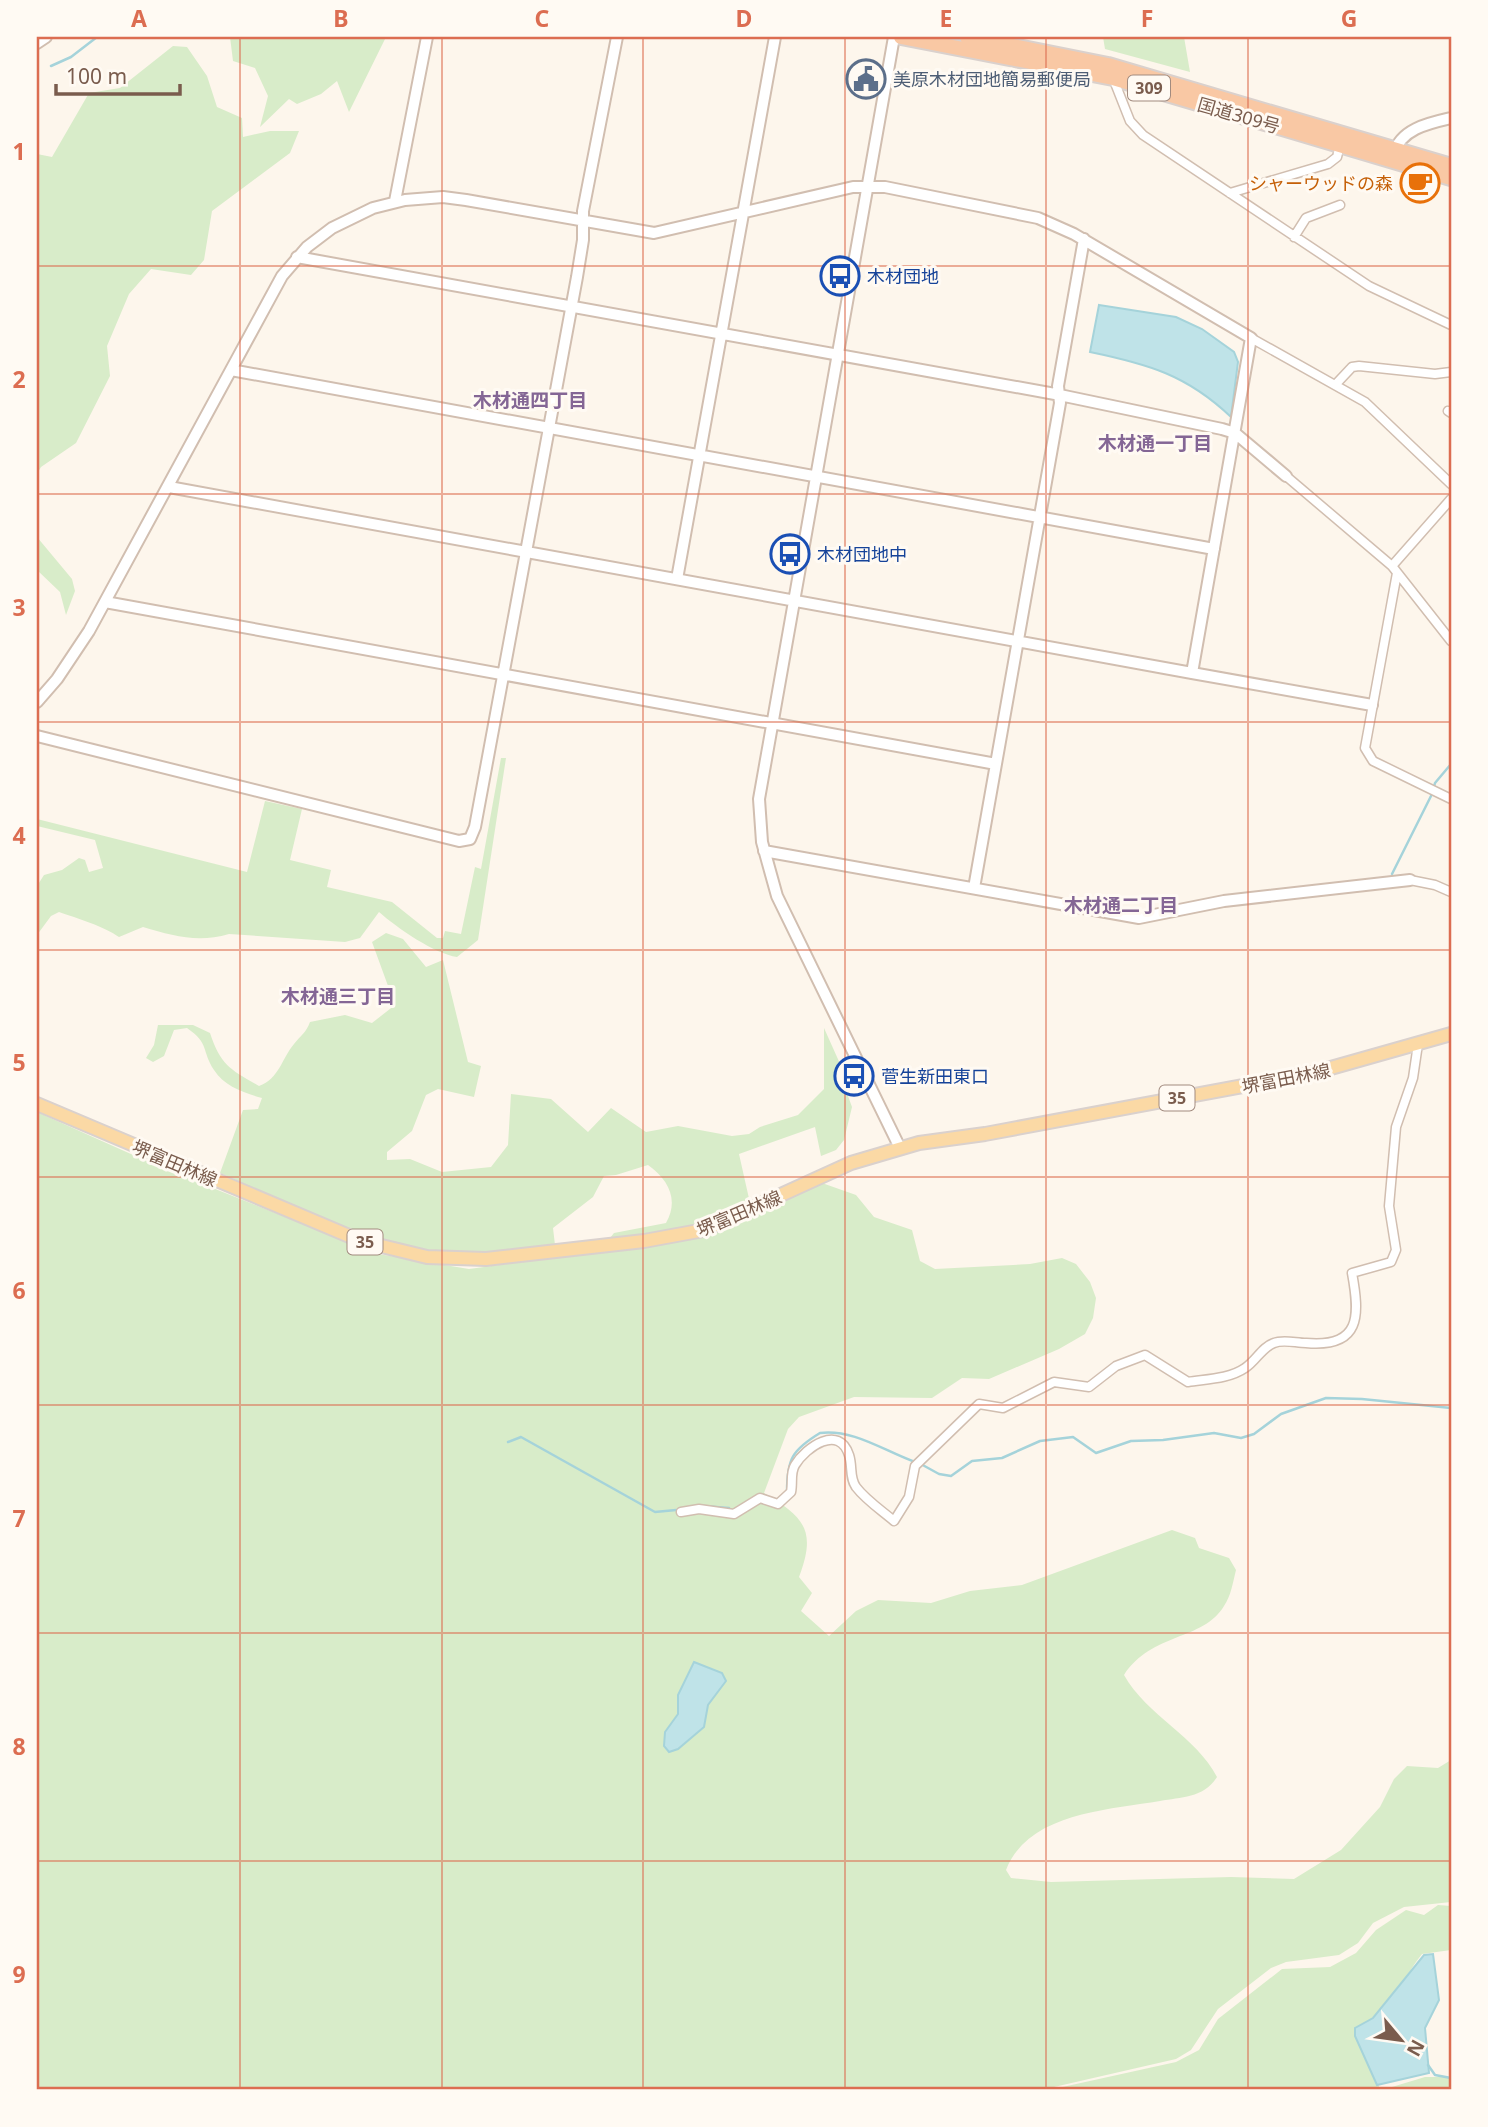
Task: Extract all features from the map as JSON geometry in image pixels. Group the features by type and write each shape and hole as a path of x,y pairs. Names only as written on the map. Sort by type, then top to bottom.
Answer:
{"highway":[{"name":"国道309号","path":"901,37 1113,78 1340,144 1451,166"},
{"name":"国道309号","path":"967,37 985,38 1108,65 1394,155 1451,178"}],"main road":[{"name":"堺富田林線","path":"37,1104 361,1241 410,1255 457,1259 504,1258 644,1241 704,1230 850,1163 900,1148 1313,1073 1451,1034"}],"street":[{"path":"37,43 46,37"},
{"path":"396,201 426,37"},
{"path":"37,736 466,841 475,827 583,240 583,222 617,37"},
{"path":"677,579 775,37"},
{"path":"894,37 770,724 759,799 764,851 788,919 900,1148"},
{"path":"1113,78 1130,121 1143,135 1370,286 1451,326"},
{"path":"1394,155 1399,139 1406,134 1451,118"},
{"path":"1230,193 1328,164 1337,157 1340,144"},
{"path":"37,702 57,679 105,602 277,283 297,257 345,220 396,201 443,197 654,233 867,185 1014,211 1060,226 1084,239 1365,402 1451,484"},
{"path":"1294,237 1306,218 1340,205"},
{"path":"974,888 1040,517 1059,395 1058,386 1084,239"},
{"path":"297,257 1059,395 1235,433 1394,570 1451,641"},
{"path":"1192,673 1251,338"},
{"path":"1336,384 1352,367 1359,366 1435,374 1451,372"},
{"path":"231,370 1214,549"},
{"path":"169,487 1372,705"},
{"path":"1451,499 1394,570 1365,748 1367,756 1451,799"},
{"path":"105,602 996,764"},
{"path":"764,851 1139,918 1224,901 1410,880 1435,885 1451,892"},
{"path":"681,1512 699,1509 734,1514 760,1498 778,1504 790,1492 792,1472 803,1454 820,1441 833,1439 841,1442 849,1455 851,1478 855,1485 894,1521 909,1497 915,1466 979,1404 1003,1408 1054,1382 1089,1387 1116,1366 1145,1355 1188,1382 1236,1373 1271,1344 1279,1341 1322,1345 1343,1339 1356,1321 1358,1307 1353,1273 1391,1262 1396,1250 1389,1206 1396,1127 1413,1078 1418,1044"}],"green space":[{"path":"230,37 386,37 349,112 337,81 321,94 297,104 289,99 260,127 268,96 255,68 233,61"},
{"path":"1103,37 1184,37 1190,72 1105,49"},
{"path":"173,46 187,47 207,76 217,107 242,118 243,137 270,131 299,131 290,153 212,211 204,260 191,275 151,269 129,294 107,346 110,376 76,443 41,467 37,474 37,154 52,157 89,93 120,88"},
{"path":"37,537 72,579 75,591 66,615 60,592 37,570"},
{"path":"501,758 506,758 478,940 457,957 438,951 417,939 379,912 360,938 345,942 229,934 196,938 175,936 143,927 119,937 99,926 59,912 51,916 37,935 37,886 44,875 62,870 79,858 85,860 89,872 103,868 95,840 37,826 37,819 247,872 265,801 302,809 290,860 331,870 327,887 392,902 437,938 443,938 445,931 461,934 475,867 481,869"},
{"path":"386,933 403,939 426,967 443,960 468,1062 481,1066 474,1097 438,1089 426,1095 412,1131 387,1152 387,1160 410,1159 442,1172 491,1167 508,1145 511,1094 551,1099 588,1132 611,1108 646,1132 678,1126 732,1136 749,1134 760,1127 798,1115 824,1089 824,1028 850,1086 848,1096 852,1107 844,1140 836,1150 821,1156 815,1127 739,1154 750,1203 685,1228 610,1238 614,1233 666,1223 672,1206 670,1191 662,1177 648,1165 604,1176 593,1197 553,1228 555,1245 481,1251 437,1251 382,1241 326,1221 220,1173 243,1110 258,1109 262,1098 229,1085 218,1076 199,1038 187,1028 174,1030 164,1056 153,1062 146,1058 154,1045 158,1025 193,1025 210,1033 218,1053 228,1066 259,1086 276,1073 310,1022 345,1015 372,1023 395,1005 372,942"},
{"path":"37,1112 160,1167 378,1254 469,1269 631,1247 734,1222 822,1183 856,1195 874,1217 912,1230 920,1261 935,1269 1030,1264 1062,1258 1076,1264 1090,1282 1096,1298 1093,1318 1085,1334 1059,1349 989,1379 962,1378 932,1398 854,1397 799,1417 788,1429 764,1493 789,1510 803,1526 807,1547 799,1577 812,1593 801,1611 829,1636 856,1611 878,1600 931,1603 970,1591 1022,1585 1172,1530 1195,1538 1199,1548 1229,1558 1236,1570 1226,1602 1215,1617 1191,1632 1148,1651 1135,1661 1124,1675 1145,1702 1197,1750 1217,1777 1199,1793 1094,1812 1050,1825 1032,1836 1017,1851 1006,1870 1011,1878 1051,1882 1231,1877 1294,1879 1341,1850 1380,1807 1394,1779 1407,1766 1438,1768 1451,1760 1451,1902 1404,1907 1373,1923 1358,1943 1339,1955 1286,1962 1271,1968 1218,2009 1191,2050 1176,2059 1041,2090 37,2090"},
{"path":"1438,1905 1451,1906 1451,1950 1422,1954 1391,2004 1371,2059 1380,2090 1049,2090 1176,2062 1199,2050 1218,2019 1282,1969 1330,1967 1356,1953 1376,1930 1406,1910 1424,1915"},
{"path":"1425,2077 1451,2077 1451,2090 1382,2090"}],"water":[{"path":"1099,305 1176,317 1202,329 1234,352 1238,362 1231,417 1199,391 1166,373 1090,352"},
{"path":"694,1662 722,1673 726,1681 708,1705 704,1727 678,1749 669,1752 664,1746 665,1732 678,1714 678,1695"},
{"path":"1433,1954 1439,2000 1425,2028 1429,2073 1377,2085 1355,2036 1355,2028 1373,2018 1424,1955"}],"waterway":[{"path":"51,66 71,57 97,37"},
{"path":"1392,874 1435,783 1451,764"},
{"path":"919,1463 939,1474 951,1476 972,1461 1002,1458 1040,1441 1073,1437 1096,1453 1131,1441 1214,1433 1241,1438 1254,1434 1281,1414 1326,1398 1451,1408"},
{"path":"787,1492 788,1471 793,1456 820,1433 845,1434 915,1462"},
{"path":"508,1442 521,1437 655,1512 676,1510"},
{"path":"703,1506 729,1508"},
{"path":"1428,2065 1435,2075 1451,2078"}],"place":[{"name":"美原木材団地簡易郵便局","path":"866,79"},
{"name":"シャーウッドの森","path":"1420,183"},
{"name":"木材団地","path":"840,276"},
{"name":"木材団地中","path":"790,554"},
{"name":"菅生新田東口","path":"854,1076"}],"district":[{"name":"木材通四丁目","path":"530,400"},
{"name":"木材通一丁目","path":"1155,443"},
{"name":"木材通二丁目","path":"1121,905"},
{"name":"木材通三丁目","path":"338,996"}]}
